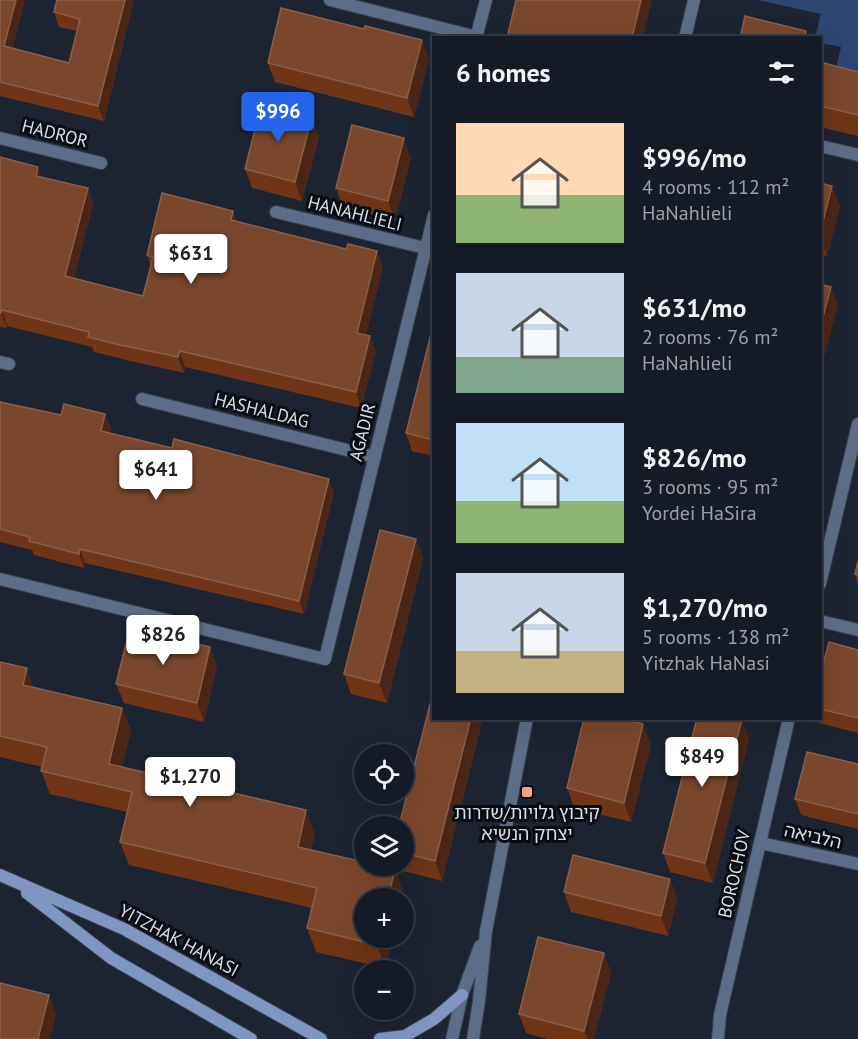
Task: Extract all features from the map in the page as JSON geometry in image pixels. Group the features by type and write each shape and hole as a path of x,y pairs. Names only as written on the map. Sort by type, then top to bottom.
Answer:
{"main road":[{"name":"YITZHAK HANASI","path":"0,875 124,929 321,1039"},
{"name":"YITZHAK HANASI","path":"14,883 111,958 250,1039"},
{"path":"380,1039 405,1036 434,1018 462,995"}],"street":[{"path":"330,0 472,36"},
{"path":"476,36 486,0"},
{"path":"685,36 694,0"},
{"name":"HADROR","path":"0,138 101,163"},
{"path":"822,146 858,155"},
{"name":"HANAHLIELI","path":"276,212 425,248"},
{"name":"AGADIR","path":"0,579 325,659 432,222"},
{"name":"HASHALDAG","path":"141,399 375,457"},
{"path":"822,576 858,424"},
{"path":"822,621 858,630"},
{"path":"473,1039 486,931 526,720"},
{"name":"BOROCHOV","path":"718,1039 720,1015 789,720"},
{"name":"הלביאה","path":"760,843 858,864"},
{"path":"452,1039 462,995 486,931"}],"shaded area":[{"path":"757,0 858,0 858,77 835,72 841,47 822,43 822,36 815,36 821,14"}],"building":[{"path":"0,0 16,0 4,46 69,63 80,19 54,12 57,0 125,0 98,106 0,82"},
{"path":"516,0 641,0 632,36 507,36"},
{"path":"281,8 364,29 365,26 422,40 407,98 268,63"},
{"path":"745,16 806,31 805,36 740,36"},
{"path":"822,63 858,72 858,115 822,106"},
{"path":"261,105 312,117 295,182 245,169"},
{"path":"352,125 404,138 388,201 336,188"},
{"path":"0,157 38,167 36,176 88,188 65,276 143,296 153,257 147,255 162,193 233,211 231,220 346,249 348,244 377,251 357,333 370,336 356,392 180,351 178,357 120,345 88,337 89,332 2,310 1,313"},
{"path":"822,184 832,186 822,225"},
{"path":"822,285 831,287 822,321"},
{"path":"432,330 432,440 406,433"},
{"path":"0,402 61,415 64,404 105,414 101,431 172,448 174,439 329,479 299,601 80,549 79,554 29,541 30,537 0,529"},
{"path":"380,530 416,539 379,683 344,674"},
{"path":"130,628 210,647 197,703 116,684"},
{"path":"829,642 858,650 858,718 822,709 822,668"},
{"path":"0,662 27,668 23,685 122,708 109,764 306,810 298,847 354,860 354,876 393,876 390,888 354,888 354,939 307,928 317,888 120,842 132,792 41,771 47,747 0,736"},
{"path":"432,697 432,720 470,720 435,861 414,856 414,816 402,816 405,804 414,804 414,767"},
{"path":"584,720 627,720 643,724 624,803 567,788"},
{"path":"696,720 742,720 705,863 663,853"},
{"path":"807,752 858,764 858,814 795,799"},
{"path":"573,855 670,879 661,916 564,892"},
{"path":"538,937 604,953 584,1031 519,1014"},
{"path":"0,983 49,995 38,1039 0,1039"}],"place":[{"name":"קיבוץ גלויות/שדרות יצחק הנשיא","path":"527,792"}]}
